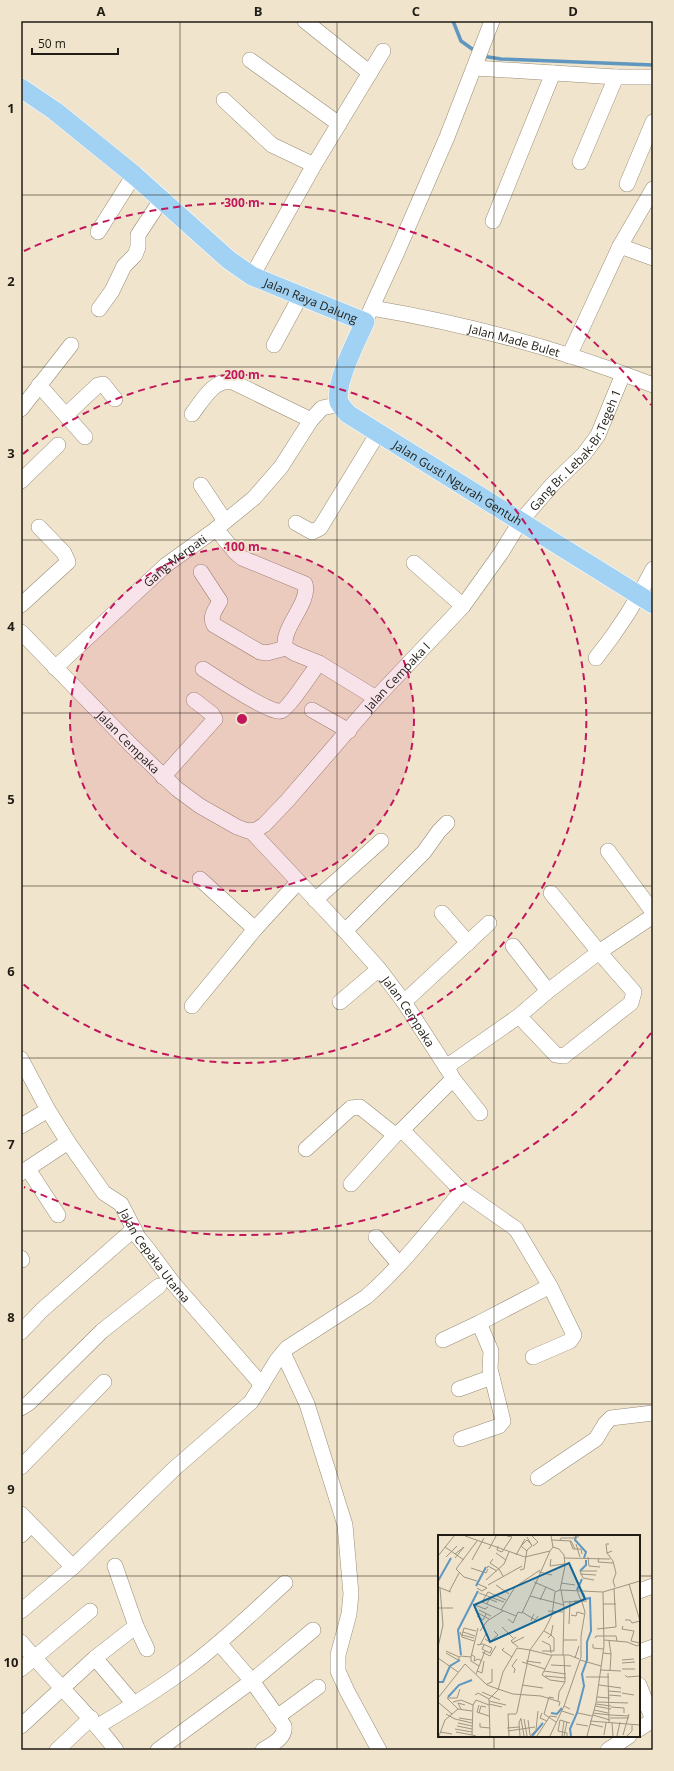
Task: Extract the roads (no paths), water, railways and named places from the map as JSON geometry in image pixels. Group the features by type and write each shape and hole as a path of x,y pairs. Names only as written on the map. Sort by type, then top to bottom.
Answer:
{"main road":[{"name":"Jalan Raya Dalung","path":"21,88 55,111 134,174 229,260 252,276 300,297 369,315"},
{"path":"340,404 339,393 342,379 369,315"},
{"name":"Jalan Gusti Ngurah Gentuh","path":"340,404 348,414 646,600"}],"street":[{"path":"305,21 370,73"},
{"name":"Jalan Raya Dalung","path":"369,315 425,188 475,68 492,21"},
{"path":"252,276 314,165 383,50"},
{"path":"250,60 339,124"},
{"path":"475,68 616,78 653,77"},
{"path":"493,221 553,73"},
{"path":"580,162 616,78"},
{"path":"224,100 272,145 314,165"},
{"path":"627,184 653,122"},
{"path":"98,232 134,174"},
{"path":"568,356 620,246 653,189"},
{"path":"99,309 112,291 124,266 135,255 138,247 138,235 161,200"},
{"path":"620,246 653,258"},
{"path":"274,345 300,297"},
{"name":"Jalan Made Bulet","path":"369,315 415,315 568,356 653,385"},
{"path":"21,409 71,345"},
{"name":"Gang Br. Lebak-Br.Tegeh 1","path":"520,522 552,485 584,454 598,435 623,374"},
{"path":"192,414 217,384 228,380 311,420"},
{"path":"66,415 98,384 103,384 115,399"},
{"path":"39,385 85,437"},
{"name":"Gang Merpati","path":"55,668 166,565 254,498 270,482 281,467 311,420 322,408 340,404"},
{"path":"296,522 312,532 320,528 378,433"},
{"path":"21,481 58,445"},
{"path":"202,485 220,525 235,552 242,558 305,584 306,590 304,598 285,640 286,648"},
{"name":"Jalan Cempaka I","path":"258,828 349,731 376,698 463,606 501,553 520,522"},
{"path":"21,606 68,562 64,553 39,527"},
{"path":"414,563 463,606"},
{"path":"596,658 622,626 646,600 653,569"},
{"path":"201,572 220,601 213,612 212,621 214,625 260,652 267,653 286,648 294,653 319,663 376,698"},
{"name":"Jalan Cempaka","path":"21,632 163,777 200,806 237,827 258,828 298,882 379,969 404,1002 450,1073 480,1113"},
{"path":"203,669 265,707 277,712 282,711 289,704 319,663"},
{"path":"163,777 215,719 212,714 194,700"},
{"path":"312,710 349,731"},
{"path":"345,931 424,852 447,823"},
{"path":"315,900 381,841"},
{"path":"608,850 653,912"},
{"path":"200,879 255,929"},
{"path":"192,1006 255,929 298,882"},
{"path":"519,1016 556,1055 564,1056 631,1003 634,997 633,989 599,952 552,893"},
{"path":"442,913 468,943"},
{"path":"351,1184 399,1132 450,1073 548,991 599,952 653,916"},
{"path":"404,1002 489,924"},
{"path":"513,946 548,991"},
{"path":"340,1002 379,969"},
{"name":"Jalan Cepaka Utama","path":"22,1065 68,1142 104,1193 121,1204 134,1229 147,1248 262,1385"},
{"path":"306,1150 351,1108 360,1108 399,1132 462,1191 516,1229 546,1288 574,1335 570,1342 533,1357"},
{"path":"21,1126 48,1110"},
{"path":"58,1214 24,1171 68,1142"},
{"path":"21,1611 73,1567 175,1468 250,1402 287,1348 366,1297 399,1264 462,1191"},
{"path":"21,1332 42,1310 134,1229"},
{"path":"376,1238 399,1264"},
{"path":"21,1408 29,1403 102,1331 159,1286"},
{"path":"443,1340 546,1288"},
{"path":"461,1439 499,1426 504,1420 490,1369 491,1351 479,1323"},
{"path":"283,1353 307,1404 345,1525 351,1594 349,1614 338,1655 338,1671 346,1691 379,1750"},
{"path":"459,1389 492,1377"},
{"path":"21,1467 104,1382"},
{"path":"538,1478 596,1439 605,1424 611,1418 653,1413"},
{"path":"21,1514 73,1567"},
{"path":"115,1566 136,1626 147,1649"},
{"path":"57,1750 95,1722 134,1704 185,1670 219,1643 285,1583"},
{"path":"640,1591 653,1586"},
{"path":"21,1669 33,1657 90,1610"},
{"path":"21,1726 95,1658 136,1626"},
{"path":"158,1750 252,1681 313,1630"},
{"path":"21,1642 33,1657 95,1722 116,1750"},
{"path":"219,1643 252,1681 284,1726 284,1733 281,1737 263,1750"},
{"path":"640,1652 653,1647"},
{"path":"95,1658 134,1704"},
{"path":"277,1717 318,1687"},
{"path":"640,1688 653,1720 640,1729"},
{"path":"608,1750 628,1737"}],"waterway":[{"path":"453,21 461,41 475,51"},
{"path":"482,56 501,59 653,65"}]}
